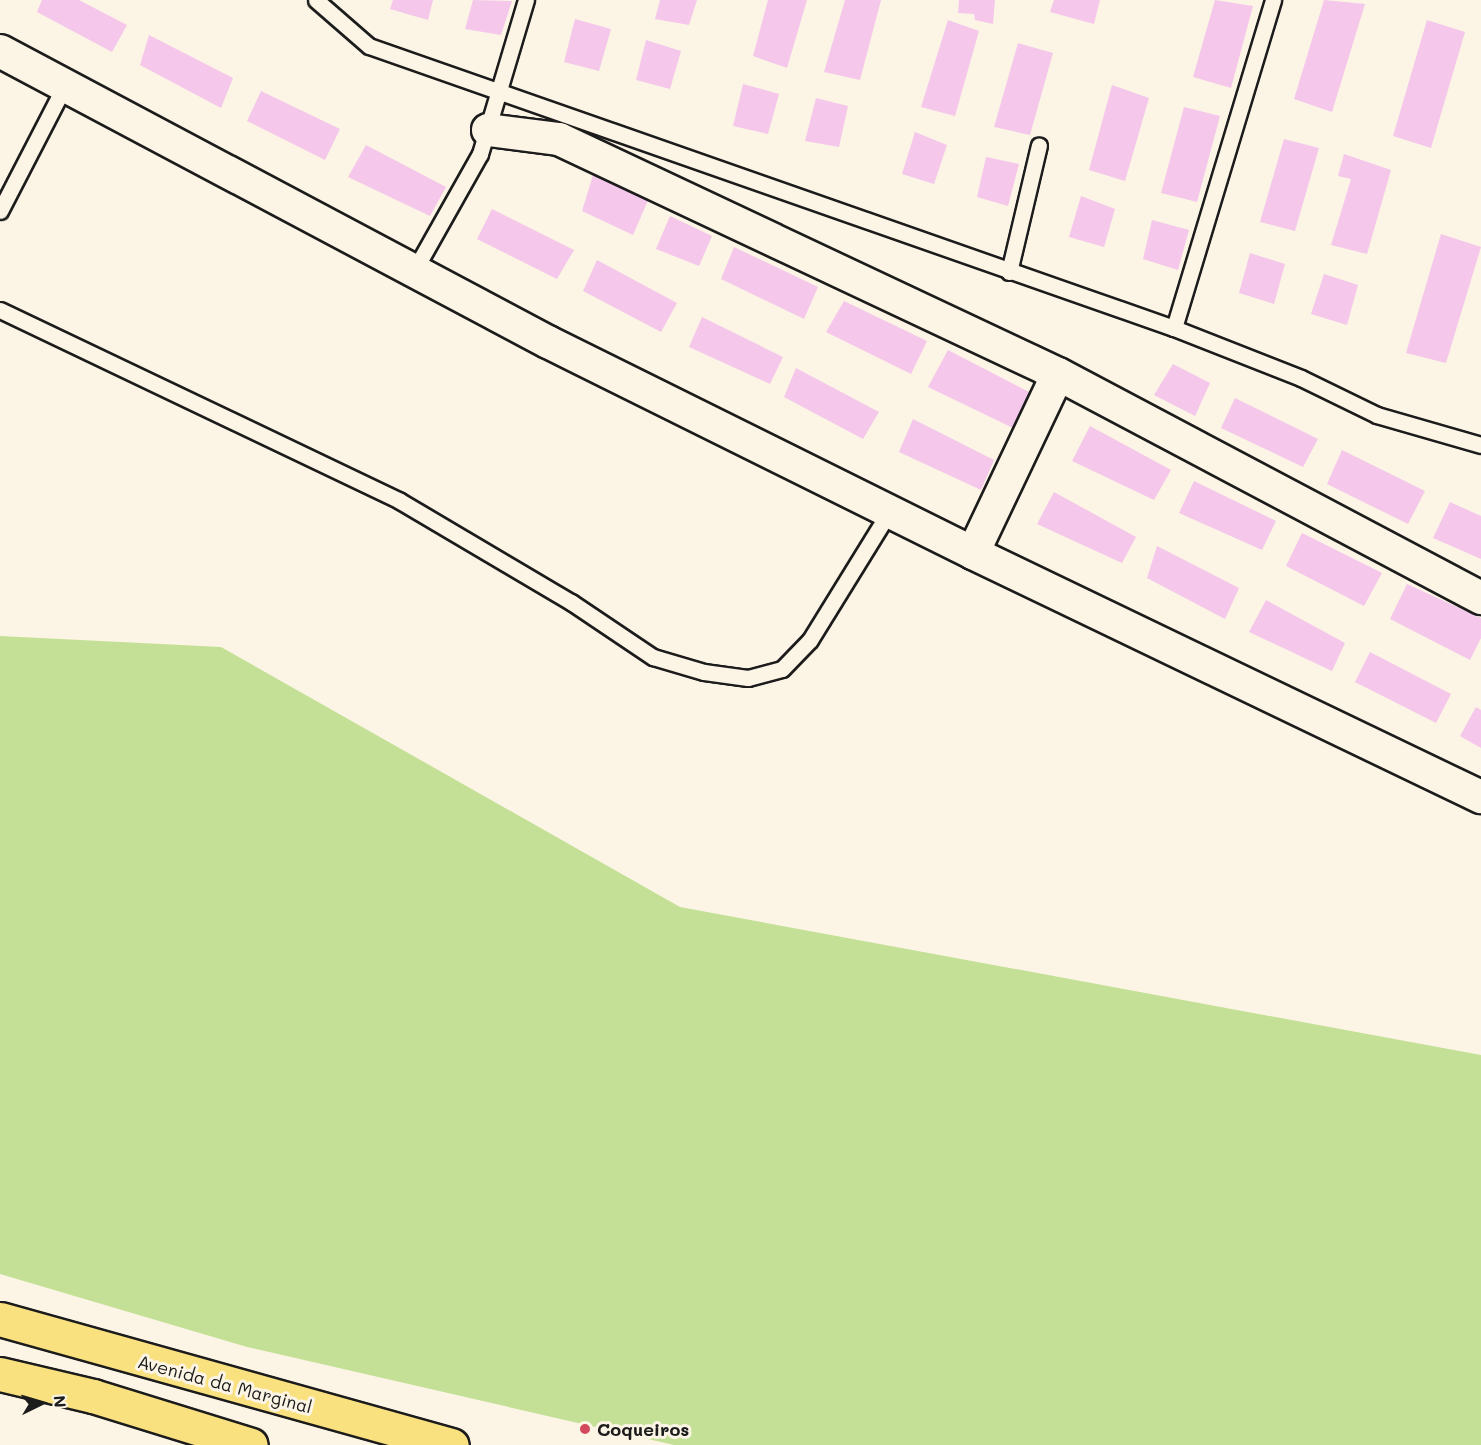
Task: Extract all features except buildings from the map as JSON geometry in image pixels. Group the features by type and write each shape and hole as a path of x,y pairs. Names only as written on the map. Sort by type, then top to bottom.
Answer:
{"main road":[{"name":"Avenida da Marginal","path":"0,1319 452,1445"},
{"path":"0,1374 93,1396 251,1445"}],"street":[{"path":"0,51 414,271 889,512 1481,797"},
{"path":"488,130 559,139 1058,374 1481,598"},
{"path":"973,553 1058,374"}],"lane":[{"path":"316,0 369,46 1174,328 1301,378 1377,415 1481,445"},
{"path":"414,271 480,154 526,0"},
{"path":"1174,328 1273,0"},
{"path":"0,211 65,86"},
{"path":"1009,272 1039,145"},
{"path":"0,310 400,501 571,602 652,657 704,672 748,678 782,669 810,640 889,512"}],"green space":[{"path":"0,636 221,647 680,907 1481,1055 1481,1445 674,1445 247,1347 0,1274"}],"place":[{"name":"Coqueiros","path":"585,1429"}]}
